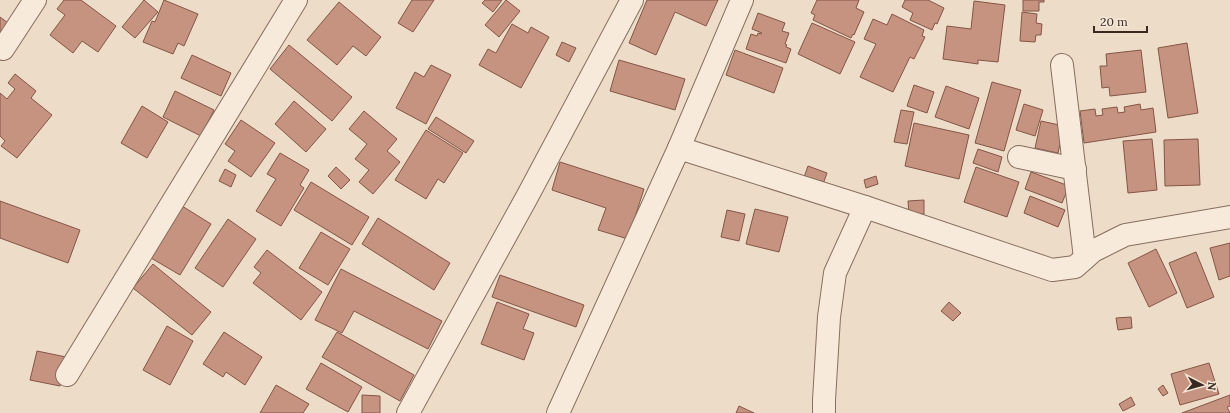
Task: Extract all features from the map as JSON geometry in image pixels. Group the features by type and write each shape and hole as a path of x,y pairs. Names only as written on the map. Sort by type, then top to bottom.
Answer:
{"street":[{"path":"3,49 35,0"},
{"path":"68,375 296,0"},
{"path":"408,413 531,190 632,0"},
{"path":"558,413 679,148 742,0"},
{"path":"1062,65 1085,258"},
{"path":"679,148 865,207 1052,270 1075,267 1093,251 1125,235 1230,217"},
{"path":"1019,157 1075,169"},
{"path":"824,413 829,317 835,273 865,207"}],"building":[{"path":"64,0 81,0 116,26 98,52 82,41 73,53 50,35 65,15 57,9"},
{"path":"144,0 158,12 135,38 122,27"},
{"path":"164,0 198,14 184,46 178,43 173,54 143,42 152,21 155,22"},
{"path":"412,0 434,0 413,32 398,23"},
{"path":"485,0 502,0 493,12 482,3"},
{"path":"506,0 520,11 499,37 485,25"},
{"path":"647,0 718,0 706,26 675,12 656,55 629,43"},
{"path":"817,0 859,0 856,8 864,12 854,35 853,34 851,38 813,20 815,15 811,13"},
{"path":"905,0 928,0 944,8 937,24 935,23 932,30 910,20 913,13 902,7"},
{"path":"1023,0 1044,0 1044,2 1039,2 1039,11 1023,11"},
{"path":"974,1 1005,5 998,62 978,60 978,64 943,59 947,26 971,29"},
{"path":"339,2 381,37 366,56 353,46 337,65 307,40"},
{"path":"1022,12 1037,14 1036,23 1042,24 1041,35 1036,35 1035,42 1020,41"},
{"path":"758,13 785,23 782,31 789,33 785,44 787,45 786,47 791,49 786,63 746,49 751,34 757,36 758,33 762,33 752,29"},
{"path":"892,14 924,30 922,36 925,37 914,59 910,57 893,92 860,77 876,44 864,39 873,19 887,25"},
{"path":"0,17 12,26 0,36"},
{"path":"812,23 855,42 840,74 798,54"},
{"path":"512,24 528,33 531,27 549,37 521,88 479,65 488,49 496,53"},
{"path":"562,42 576,48 569,62 556,55"},
{"path":"1187,43 1198,113 1168,118 1158,48"},
{"path":"289,45 352,97 332,121 270,69"},
{"path":"735,50 783,68 774,93 726,75"},
{"path":"1141,50 1146,92 1110,96 1109,87 1102,88 1100,66 1107,66 1106,54"},
{"path":"192,55 231,73 221,96 181,78"},
{"path":"619,60 685,79 675,110 610,91"},
{"path":"431,65 451,75 426,124 396,108 415,72 424,77"},
{"path":"15,74 36,91 31,98 52,115 17,158 1,146 5,141 0,136 0,93 7,99 15,89 8,83"},
{"path":"992,82 1021,90 1004,151 975,143"},
{"path":"914,85 934,92 927,113 907,106"},
{"path":"946,86 979,98 969,129 935,117"},
{"path":"175,91 214,110 201,136 163,117"},
{"path":"294,101 326,129 306,152 275,124"},
{"path":"1024,104 1043,110 1035,136 1016,130"},
{"path":"1140,104 1141,110 1153,108 1156,132 1084,143 1080,111 1095,109 1096,116 1103,115 1102,109 1117,107 1118,113 1125,112 1124,107"},
{"path":"142,106 168,122 147,158 121,143"},
{"path":"901,110 914,112 907,144 894,142"},
{"path":"364,111 397,139 387,151 400,162 373,194 359,182 369,170 355,159 367,144 349,129"},
{"path":"436,117 474,141 466,153 428,129"},
{"path":"241,120 275,143 251,177 228,161 235,151 225,144"},
{"path":"1041,121 1064,126 1058,153 1035,148"},
{"path":"914,123 969,135 959,179 905,166"},
{"path":"426,130 463,153 444,183 438,179 426,199 395,180"},
{"path":"1152,139 1157,190 1128,193 1123,141"},
{"path":"1198,139 1200,185 1165,186 1164,140"},
{"path":"978,149 1002,157 998,172 973,163"},
{"path":"280,153 309,170 300,185 304,188 281,226 256,211 276,179 267,174"},
{"path":"560,162 644,189 628,239 598,230 606,208 552,190"},
{"path":"808,166 827,173 822,187 803,180"},
{"path":"336,167 350,180 341,189 328,176"},
{"path":"976,167 1019,182 1007,217 964,202"},
{"path":"225,169 236,175 231,187 219,181"},
{"path":"1031,172 1069,186 1062,203 1025,189"},
{"path":"876,176 878,184 866,188 864,180"},
{"path":"311,182 369,217 352,245 294,210"},
{"path":"1030,196 1065,210 1058,227 1024,213"},
{"path":"924,200 924,214 909,215 908,201"},
{"path":"0,201 80,230 68,263 0,238"},
{"path":"182,206 211,224 180,275 151,258"},
{"path":"755,209 788,217 779,252 746,244"},
{"path":"727,210 745,214 739,241 721,237"},
{"path":"378,218 450,263 434,290 362,244"},
{"path":"228,219 256,239 223,287 195,268"},
{"path":"321,232 350,249 328,285 299,268"},
{"path":"1230,243 1230,276 1219,280 1210,248"},
{"path":"1156,249 1177,293 1149,307 1128,263"},
{"path":"267,250 322,292 301,320 253,283 261,273 254,267"},
{"path":"1196,252 1214,297 1187,308 1169,263"},
{"path":"153,264 211,312 192,335 133,288"},
{"path":"341,269 442,321 428,349 354,311 342,333 315,320"},
{"path":"500,275 584,305 576,327 492,297"},
{"path":"497,302 529,314 523,329 534,333 524,360 481,344"},
{"path":"949,302 961,313 953,321 941,311"},
{"path":"1131,317 1132,328 1118,330 1116,318"},
{"path":"167,326 193,341 170,385 143,370"},
{"path":"224,332 262,357 245,385 226,372 223,377 203,364"},
{"path":"337,332 414,375 400,401 322,357"},
{"path":"37,351 66,357 60,386 30,380"},
{"path":"321,363 362,387 348,412 306,389"},
{"path":"1209,363 1219,394 1180,405 1171,374"},
{"path":"276,385 309,404 303,413 260,413"},
{"path":"1163,385 1168,393 1163,396 1158,389"},
{"path":"362,395 380,396 380,413 362,413"},
{"path":"1230,395 1230,406 1227,407 1230,413 1182,413"},
{"path":"1131,397 1135,405 1123,411 1119,404"},
{"path":"739,406 754,413 736,413"}]}
